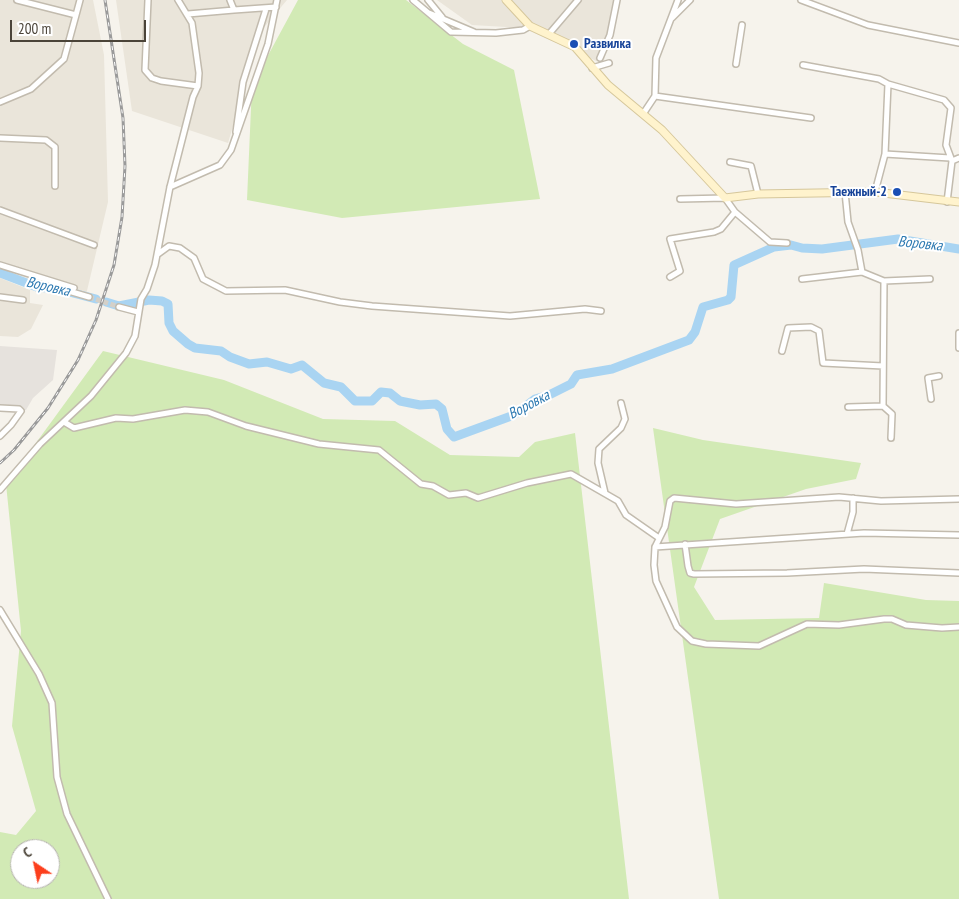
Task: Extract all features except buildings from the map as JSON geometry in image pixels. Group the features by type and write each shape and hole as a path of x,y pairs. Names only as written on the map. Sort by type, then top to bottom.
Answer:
{"street":[{"path":"17,0 76,15"},
{"path":"0,102 31,89 64,59 80,0"},
{"path":"148,0 146,70 152,78 161,81 198,86"},
{"path":"0,490 40,444 91,396 126,352 135,336 141,299 147,289 157,255 170,187 198,86 192,23 178,0"},
{"path":"230,0 234,10"},
{"path":"170,187 220,165 231,150 272,33 277,0"},
{"path":"414,0 451,32 523,30 530,26"},
{"path":"428,0 443,17"},
{"path":"506,0 530,26 574,47 608,85 662,130 725,198 735,212 770,242 787,243"},
{"path":"549,34 578,0"},
{"path":"600,58 610,35 617,0"},
{"path":"615,7 622,0"},
{"path":"643,114 655,96 656,58 678,0"},
{"path":"672,18 690,0"},
{"path":"801,0 868,25 959,43"},
{"path":"188,14 276,7"},
{"path":"236,135 243,82 266,9"},
{"path":"426,12 443,17 474,32"},
{"path":"736,64 742,25"},
{"path":"592,68 609,63"},
{"path":"803,65 879,79 888,84 944,100 948,103 951,108 946,145 951,159 948,202"},
{"path":"875,192 885,154 888,84"},
{"path":"655,96 810,118"},
{"path":"0,138 46,140 55,147 54,186"},
{"path":"885,154 959,158"},
{"path":"730,162 751,166 758,194"},
{"path":"846,192 848,222 858,250 862,272"},
{"path":"680,199 725,198 758,194 875,192 959,202"},
{"path":"0,210 94,245"},
{"path":"670,277 680,271 670,239 714,232 721,229 735,212"},
{"path":"157,255 169,246 180,248 194,258 202,279 226,290 286,290 340,302 372,306 510,316 585,309 601,311"},
{"path":"0,265 89,297"},
{"path":"802,279 862,272 884,281 930,279"},
{"path":"883,406 884,281"},
{"path":"0,298 23,300"},
{"path":"119,307 138,312"},
{"path":"782,351 788,328 811,327 819,331 823,363 883,366"},
{"path":"959,333 959,348"},
{"path":"931,399 928,378 938,376"},
{"path":"605,493 598,463 599,449 621,428 625,419 621,403"},
{"path":"848,407 883,406 892,414 891,438"},
{"path":"0,408 19,409 21,411 0,436"},
{"path":"64,422 74,428 116,418 133,419 185,410 208,412 246,426 319,444 380,450 420,484 433,486 449,495 466,493 478,498 527,483 571,474 618,501 626,515 659,538"},
{"path":"959,499 881,501 853,498 736,504 674,498 670,501 665,527 655,547 656,581 677,628 692,641 706,644 759,646 807,624 840,625 884,619 892,619 906,625 942,628 959,627"},
{"path":"847,534 853,512 853,498"},
{"path":"655,547 847,534 917,533 959,535"},
{"path":"685,544 690,573 694,574 787,573 864,569 959,572"},
{"path":"0,610 39,674 52,702 57,777 67,814 108,899"}],"shaded area":[{"path":"0,0 93,0 104,55 108,202 86,295 0,268"},
{"path":"116,0 287,0 261,31 228,143 132,111"},
{"path":"437,0 620,0 603,64 523,28 472,25"},
{"path":"0,278 30,290 30,303 43,305 31,329 18,337 0,336"},
{"path":"0,346 57,350 53,380 33,398 26,410 0,409"}],"green space":[{"path":"298,0 406,0 463,44 514,70 540,199 342,218 247,200 252,85"},
{"path":"103,351 224,380 323,419 395,421 450,455 519,457 535,442 575,433 629,899 0,899 0,832 16,835 36,811 12,726 21,631 6,484"},
{"path":"653,428 703,440 861,463 856,479 806,489 720,519 694,587 715,620 819,618 824,583 926,600 959,601 959,899 719,899"}],"waterway":[{"name":"Воровка","path":"106,302 119,306 149,300 162,301 168,304 169,323 173,331 195,348 221,351 230,357 249,364 267,362 291,369 302,365 324,383 341,387 355,401 372,401 381,392 390,393 400,401 420,405 436,404 442,409 447,429 454,437 514,415 535,399 549,395 571,384 577,375 612,369 689,340 695,332 703,307 728,300 731,297 734,265 774,247 791,245 802,248 822,249 898,239 959,249"},
{"name":"Воровка","path":"0,273 37,287 58,289 96,299"}],"tunnel":[{"path":"89,297 119,307"}],"railway":[{"path":"0,463 14,450 48,408 78,360 96,320 114,265 122,217 125,166 123,118 105,0"}],"place":[{"name":"Развилка","path":"574,44"},
{"name":"Таежный-2","path":"897,192"}]}
